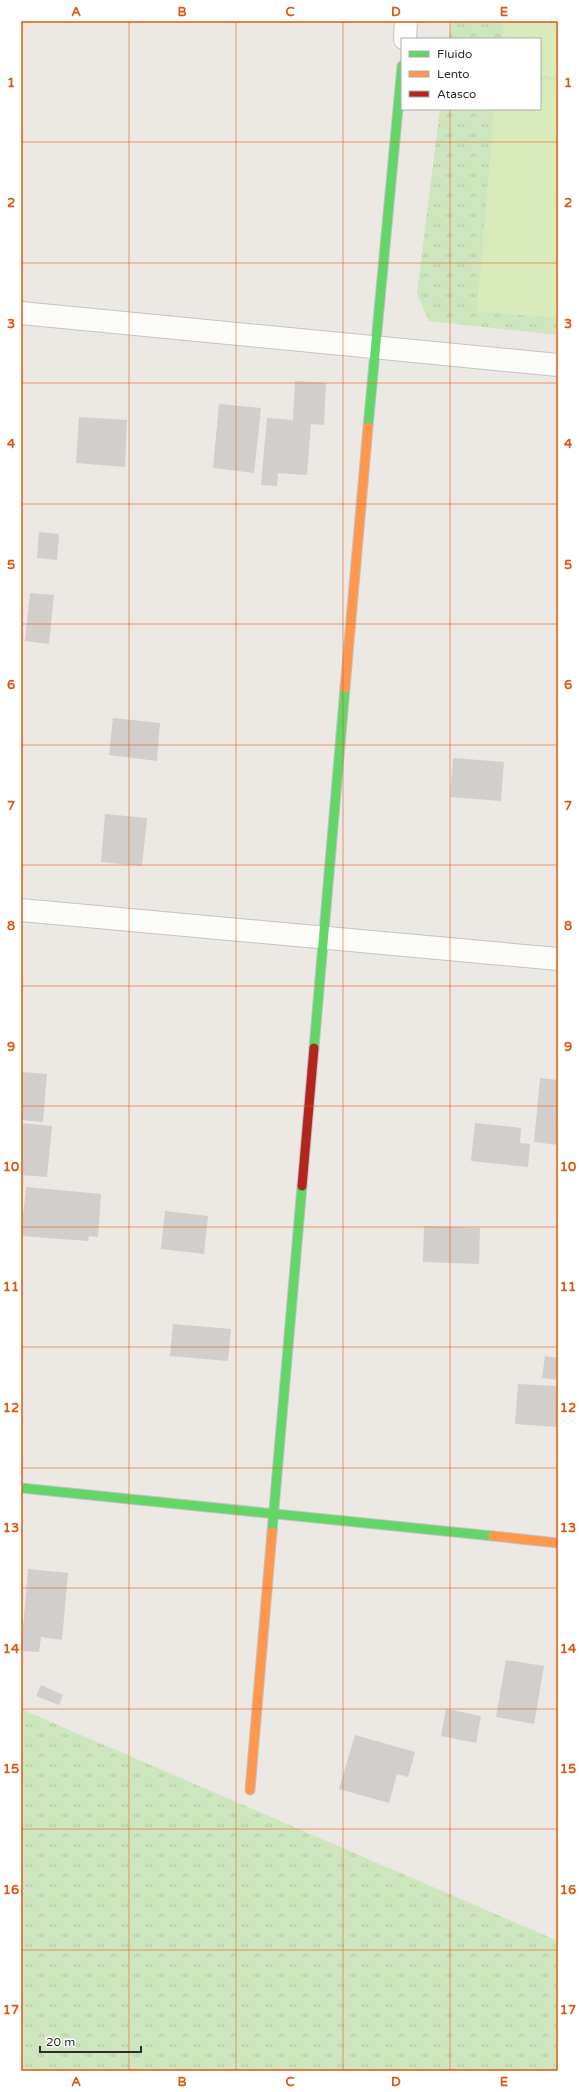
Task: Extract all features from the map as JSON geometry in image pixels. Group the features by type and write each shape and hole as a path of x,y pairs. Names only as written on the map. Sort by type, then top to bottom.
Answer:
{"street":[{"path":"405,38 406,21"},
{"path":"250,1790 375,347 401,76"},
{"path":"21,313 558,365"},
{"path":"21,910 558,959"},
{"path":"21,1488 558,1543"}],"green space":[{"path":"451,21 558,21 558,335 429,321 417,294 440,110 541,110 541,38 449,38"},
{"path":"503,21 558,21 558,78 541,76 541,38 502,38"},
{"path":"541,79 558,81 558,318 477,311 494,110 541,110"},
{"path":"21,1709 558,1941 558,2071 21,2071"}],"building":[{"path":"295,381 326,383 324,425 311,424 307,475 278,473 277,486 261,485 267,418 293,420"},
{"path":"219,404 261,408 254,473 213,468"},
{"path":"79,417 127,420 125,467 76,463"},
{"path":"39,532 59,534 57,560 37,558"},
{"path":"30,593 54,595 49,644 25,641"},
{"path":"113,718 160,723 157,761 109,755"},
{"path":"453,758 504,762 501,801 450,797"},
{"path":"105,814 147,818 142,866 101,862"},
{"path":"21,1072 47,1074 43,1122 21,1120"},
{"path":"540,1078 558,1080 558,1145 534,1142"},
{"path":"21,1123 52,1126 47,1177 21,1175"},
{"path":"475,1123 521,1128 520,1143 530,1144 528,1167 471,1161"},
{"path":"26,1187 101,1194 98,1237 89,1236 88,1241 21,1236"},
{"path":"165,1211 208,1216 204,1254 161,1249"},
{"path":"424,1226 480,1228 479,1264 423,1262"},
{"path":"173,1324 231,1329 228,1361 170,1356"},
{"path":"545,1356 558,1358 558,1380 542,1378"},
{"path":"518,1384 558,1386 557,1427 515,1424"},
{"path":"28,1569 68,1573 62,1640 41,1637 39,1652 21,1651"},
{"path":"506,1660 544,1666 534,1724 496,1717"},
{"path":"41,1685 63,1695 59,1705 36,1696"},
{"path":"446,1709 481,1716 476,1743 441,1736"},
{"path":"355,1735 415,1752 408,1777 397,1774 389,1803 339,1789"}],"traffic: fast":[{"path":"368,427 401,77"},
{"path":"314,1048 345,688"},
{"path":"272,1532 302,1186"},
{"path":"21,1488 493,1536"}],"traffic: slow":[{"path":"345,688 368,427"},
{"path":"250,1790 272,1532"},
{"path":"493,1536 558,1543"}],"traffic: jam":[{"path":"302,1186 314,1048"}]}
